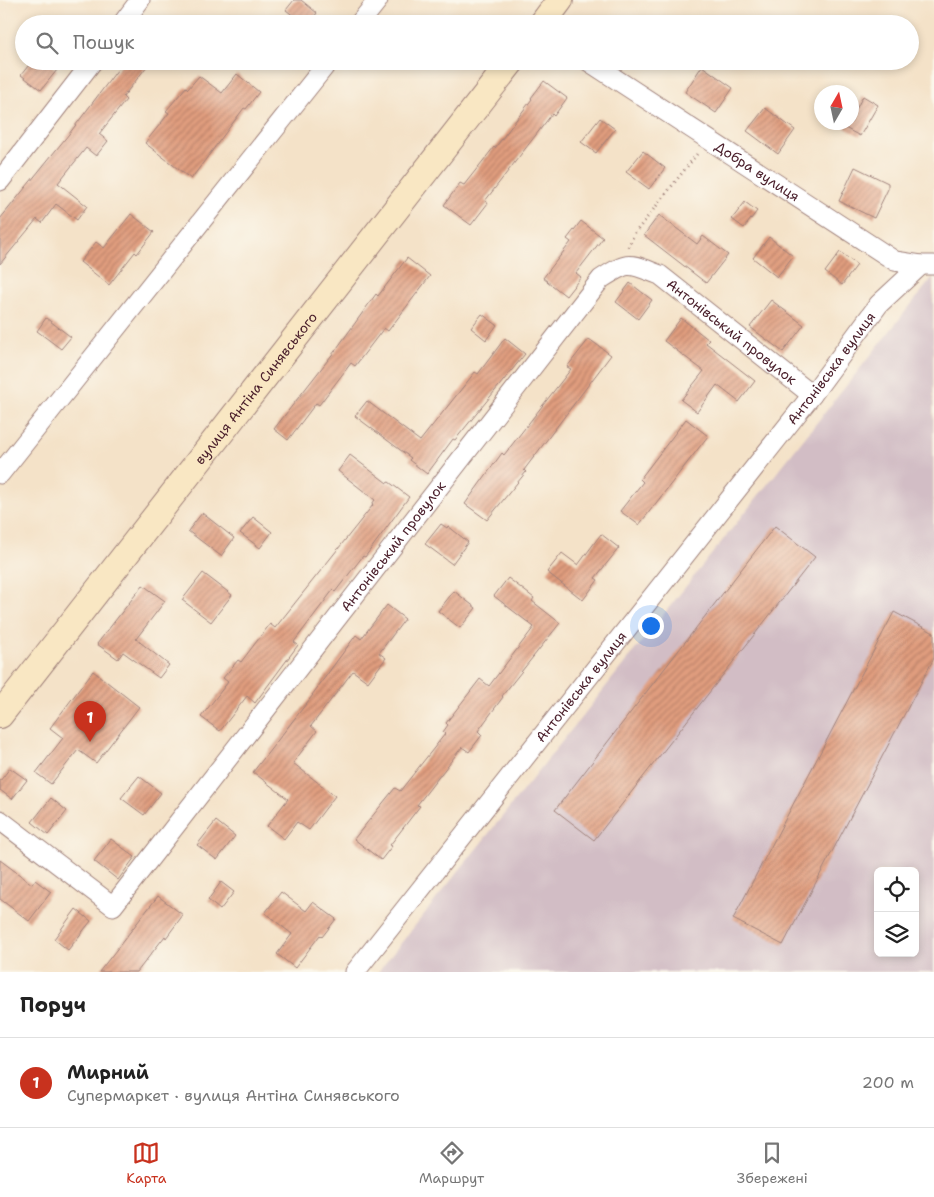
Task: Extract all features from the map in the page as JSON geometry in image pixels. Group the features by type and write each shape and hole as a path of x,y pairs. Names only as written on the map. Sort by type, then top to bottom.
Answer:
{"street":[{"path":"129,15 140,0"},
{"path":"366,15 378,0"},
{"path":"549,15 560,0"},
{"path":"0,182 86,70"},
{"path":"0,474 323,70"},
{"name":"вулиця Антіна Синявського","path":"0,715 505,70"},
{"name":"Добра вулиця","path":"602,70 895,261 927,265"},
{"name":"Антонівський провулок","path":"0,820 113,906 601,279 618,268 630,264 660,275 812,395"},
{"name":"Антонівська вулиця","path":"355,972 812,395 879,304 927,265"}],"path":[{"path":"618,268 635,233 708,140"}],"shaded area":[{"path":"933,277 934,972 378,972"}],"building":[{"path":"294,0 301,0 317,13 316,15 292,15 286,10"},
{"path":"25,70 57,70 41,90 21,75"},
{"path":"117,70 144,70 123,97 126,100 99,134 108,141 96,156 86,148 58,183 87,206 77,220 56,204 42,223 37,219 0,264 0,219 69,134"},
{"path":"699,70 708,70 733,88 716,113 685,92"},
{"path":"237,74 259,92 246,109 244,108 191,179 145,143 169,113 166,111 186,87 188,89 199,76 222,93"},
{"path":"544,81 567,98 554,116 552,114 485,201 488,203 471,225 444,205 460,183 464,185 495,148"},
{"path":"863,96 878,105 860,136 849,130 859,130 859,104"},
{"path":"765,108 795,130 778,154 747,131"},
{"path":"600,118 615,129 596,153 581,142"},
{"path":"643,151 665,168 649,189 626,172"},
{"path":"855,167 888,183 888,189 874,218 839,201"},
{"path":"745,202 757,211 744,228 732,219"},
{"path":"131,214 154,232 137,254 135,252 109,285 80,262 96,242 104,248"},
{"path":"659,215 697,244 703,236 728,255 706,283 644,235"},
{"path":"581,221 603,238 576,273 581,277 566,296 543,278 571,242 567,239"},
{"path":"769,237 793,256 777,277 753,258"},
{"path":"840,252 857,265 842,285 825,272"},
{"path":"407,258 430,276 388,331 384,328 355,366 351,363 319,405 316,403 288,440 274,429 335,351 376,294 378,296"},
{"path":"630,283 652,300 638,319 616,302"},
{"path":"771,300 804,325 783,352 750,327"},
{"path":"482,314 497,325 486,340 471,328"},
{"path":"46,318 71,337 61,349 37,331"},
{"path":"681,318 709,340 706,343 755,381 739,402 717,385 697,412 681,400 704,371 664,341"},
{"path":"505,338 525,354 455,440 453,439 427,474 409,460 411,458 355,416 367,401 420,441 475,372 478,374"},
{"path":"589,339 611,355 524,470 526,472 487,520 465,504 502,453 504,455 571,369 567,367"},
{"path":"686,419 708,436 639,525 620,511 643,482 640,479"},
{"path":"350,455 409,497 365,557 363,556 335,592 333,590 294,642 298,645 255,703 247,696 220,731 201,717 228,682 223,678 238,660 241,662 270,624 275,628 373,505 375,500 338,471"},
{"path":"202,513 234,538 221,556 188,531"},
{"path":"253,517 272,532 260,548 240,533"},
{"path":"441,524 447,528 448,526 468,542 452,564 425,544"},
{"path":"775,526 815,557 594,840 555,810"},
{"path":"601,534 619,548 595,578 598,580 583,600 547,572 562,553 578,565"},
{"path":"203,573 232,595 211,622 182,600"},
{"path":"508,578 534,598 532,601 560,623 502,696 478,731 482,735 469,752 462,747 417,805 420,806 381,860 354,839 395,788 400,791 445,734 443,732 448,725 446,723 480,679 489,686 534,627 494,596"},
{"path":"143,585 165,601 136,639 169,665 159,678 123,652 118,659 97,644"},
{"path":"454,591 476,608 460,628 438,611"},
{"path":"387,605 405,619 379,653 386,658 368,682 353,671 311,726 317,731 293,763 335,796 309,830 297,822 284,839 267,826 288,799 253,772 313,695 356,635 361,639"},
{"path":"894,612 934,633 934,658 783,945 733,919"},
{"path":"93,671 139,707 96,763 78,750 51,784 36,773 63,738 50,728"},
{"path":"10,768 27,780 12,799 0,790 0,781"},
{"path":"139,776 161,793 144,815 121,798"},
{"path":"51,798 67,811 48,835 32,822"},
{"path":"216,821 235,836 217,860 197,845"},
{"path":"111,839 135,857 118,880 94,861"},
{"path":"0,860 32,884 35,880 51,892 29,921 0,899"},
{"path":"221,882 234,892 220,910 208,900"},
{"path":"281,892 306,911 313,902 336,919 322,937 320,935 295,968 277,954 292,934 265,913"},
{"path":"158,896 183,915 166,938 165,936 137,972 99,972"},
{"path":"76,909 91,921 68,950 54,939"}],"place":[{"name":"Мирний","path":"90,742"}]}
